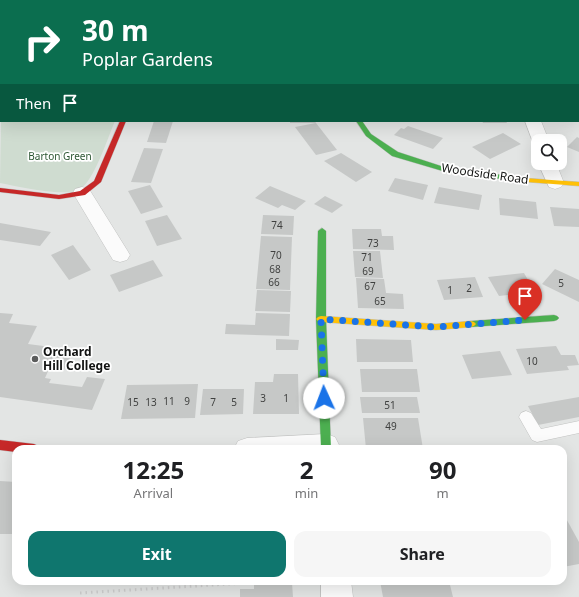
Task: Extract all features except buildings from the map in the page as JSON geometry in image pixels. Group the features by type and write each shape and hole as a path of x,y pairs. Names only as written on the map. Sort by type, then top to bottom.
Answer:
{"street":[{"path":"0,190 59,197 82,193 97,182 123,122"},
{"name":"Woodside Road","path":"361,122 368,135 395,154 446,170 554,183 579,184"},
{"path":"532,122 537,134"},
{"path":"550,170 554,183"},
{"path":"82,193 120,255"},
{"path":"322,231 321,319 326,445"},
{"path":"321,319 436,327 554,318"},
{"path":"0,445 12,446"},
{"path":"336,585 337,597"}],"lane":[{"path":"526,417 537,436 579,428"}],"path":[{"path":"80,592 206,585"}],"green space":[{"name":"Barton Green","path":"1,122 115,122 95,168 80,189 64,192 53,192 0,183"}],"traffic: fast":[{"path":"360,122 368,135 395,154 446,170 527,180"},
{"path":"322,231 321,319 326,445"},
{"path":"471,324 554,318"}],"traffic: slow":[{"path":"527,180 579,184"},
{"path":"321,319 436,327 471,324"}],"traffic: jam":[{"path":"0,190 59,197 82,193 97,182 123,122"},
{"path":"0,445 12,446"}],"place":[{"name":"Orchard Hill College","path":"35,359"}],"route":[{"path":"324,398 321,319 436,327 525,320"}]}
